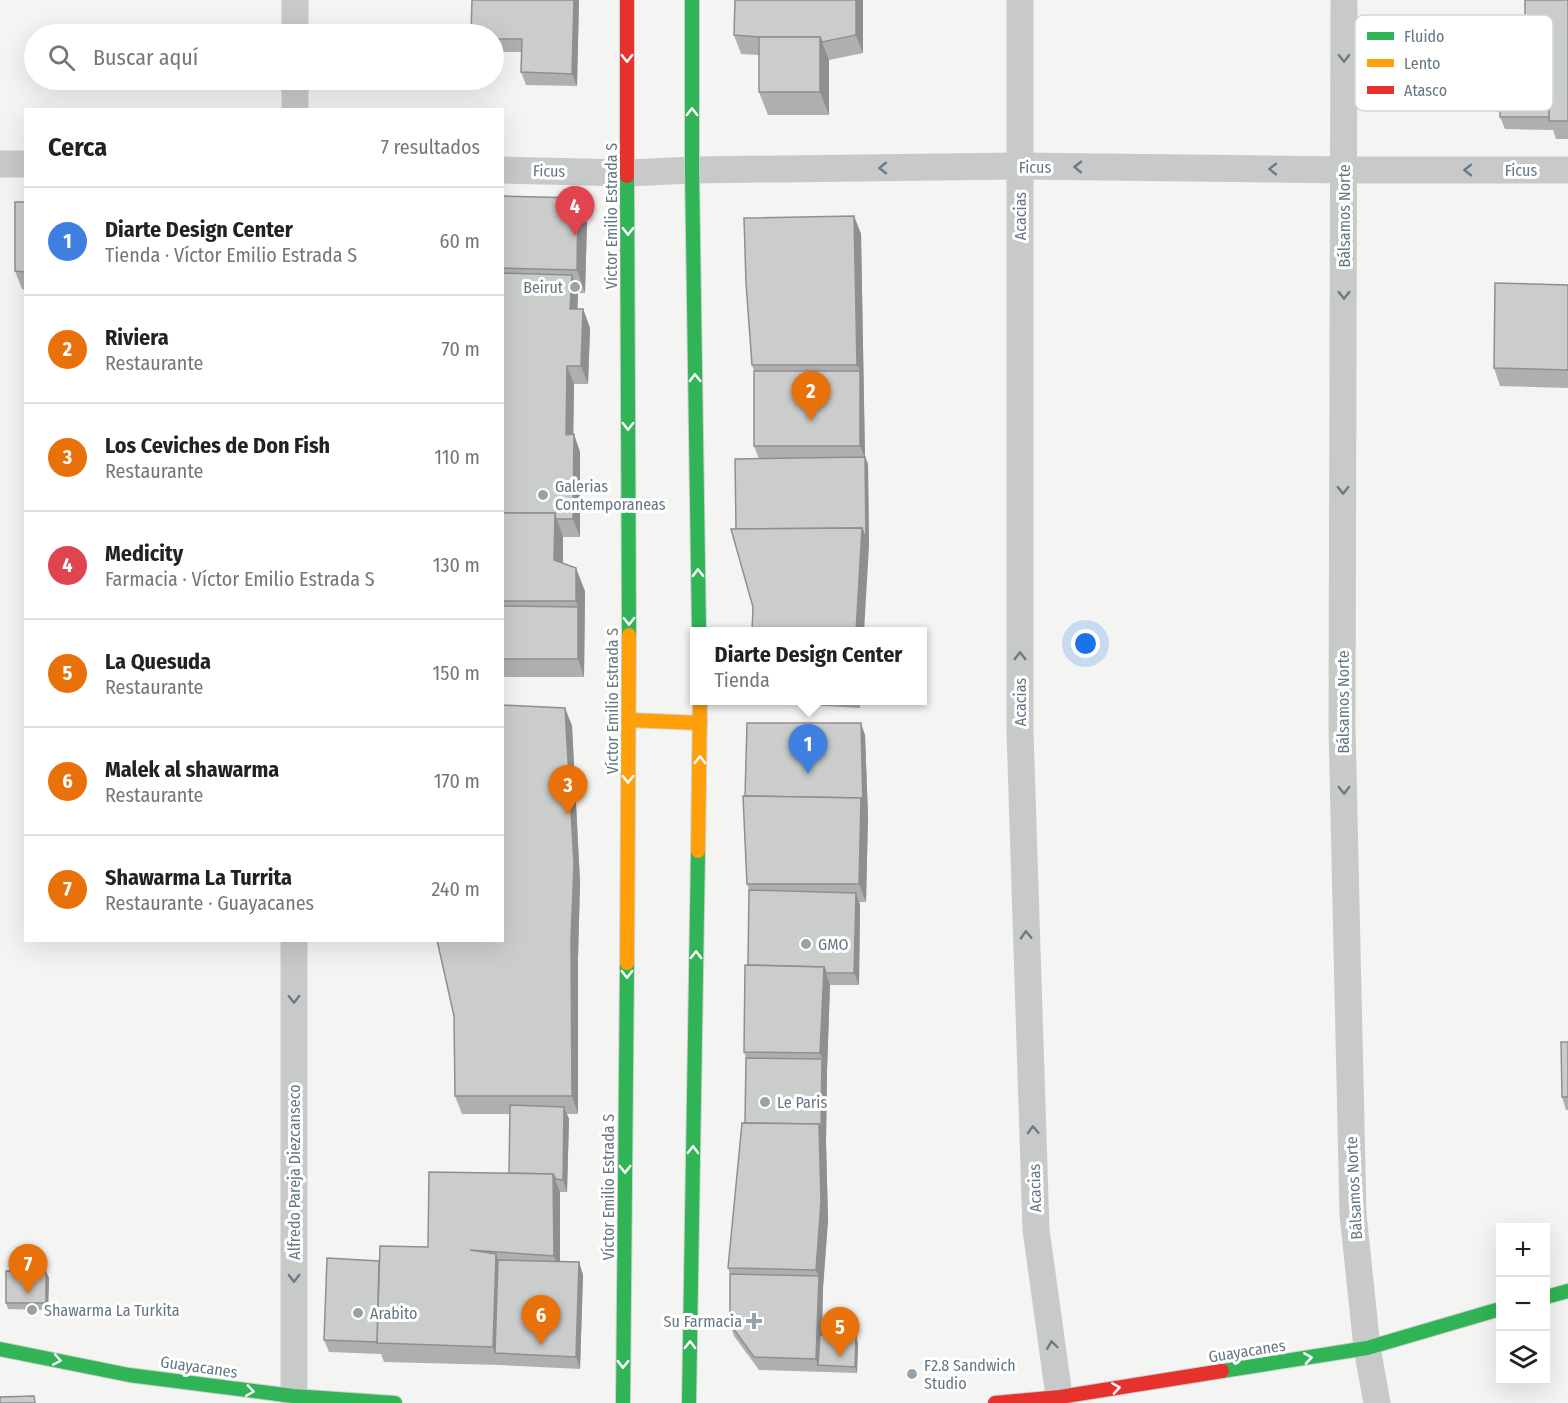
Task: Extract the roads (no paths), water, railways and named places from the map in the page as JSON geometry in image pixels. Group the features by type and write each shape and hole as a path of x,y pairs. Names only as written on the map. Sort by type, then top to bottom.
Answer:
{"main road":[{"name":"Víctor Emilio Estrada S","path":"623,1403 629,720 627,0"},
{"path":"692,0 692,170 699,627"},
{"path":"690,1403 700,705"},
{"path":"629,720 700,723"},
{"path":"1550,1296 1568,1291"},
{"name":"Guayacanes","path":"995,1403 1060,1400 1367,1348 1496,1310"},
{"name":"Guayacanes","path":"0,1349 129,1375 294,1400 395,1403"}],"street":[{"path":"295,0 295,24"},
{"name":"Acacias","path":"1020,0 1020,731 1036,1230 1060,1400"},
{"name":"Bálsamos Norte","path":"1344,0 1342,726 1353,1214 1367,1348 1377,1403"},
{"path":"295,90 295,108"},
{"path":"0,164 24,164"},
{"name":"Ficus","path":"504,170 628,173 692,170 1020,166 1568,170"},
{"name":"Alfredo Pareja Diezcanseco","path":"294,942 294,1400"}],"place":[{"name":"Medicity","path":"575,236"},
{"name":"Beirut","path":"575,287"},
{"name":"Riviera","path":"811,421"},
{"name":"Galerias Contemporaneas","path":"543,495"},
{"name":"Diarte Design Center","path":"808,774"},
{"name":"Los Ceviches de Don Fish","path":"568,815"},
{"name":"GMO","path":"806,944"},
{"name":"Le Paris","path":"765,1102"},
{"name":"Shawarma La Turrita","path":"28,1294"},
{"name":"Shawarma La Turkita","path":"32,1310"},
{"name":"Arabito","path":"358,1313"},
{"name":"Su Farmacia","path":"754,1321"},
{"name":"Malek al shawarma","path":"541,1345"},
{"name":"La Quesuda","path":"840,1357"},
{"name":"F2.8 Sandwich Studio","path":"912,1374"}]}
